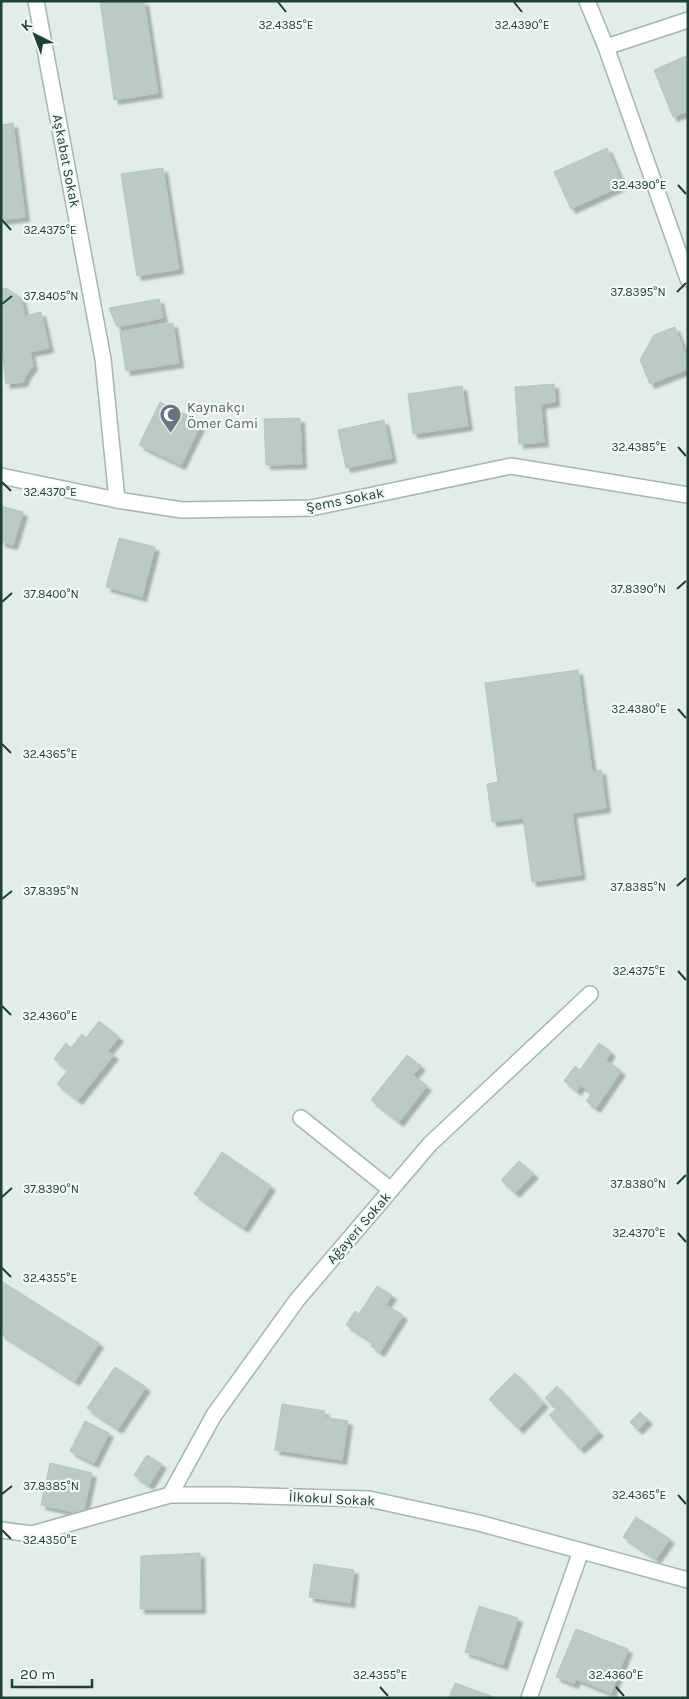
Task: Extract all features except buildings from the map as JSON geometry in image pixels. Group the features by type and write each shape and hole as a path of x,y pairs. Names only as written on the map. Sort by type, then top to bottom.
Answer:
{"street":[{"name":"Aşkabat Sokak","path":"36,1 103,359 117,500"},
{"path":"588,1 606,46 688,279"},
{"path":"606,46 688,20"},
{"name":"Şems Sokak","path":"1,476 117,500 182,510 311,508 511,466 688,496"},
{"name":"Ağayeri Sokak","path":"170,1494 214,1415 297,1300 430,1144 590,994"},
{"path":"301,1118 391,1190"},
{"name":"İlkokul Sokak","path":"1,1530 32,1534 170,1494 369,1500 479,1523 688,1580"},
{"path":"529,1698 581,1551"}],"place":[{"name":"Kaynakçı Ömer Cami","path":"171,434"}]}
